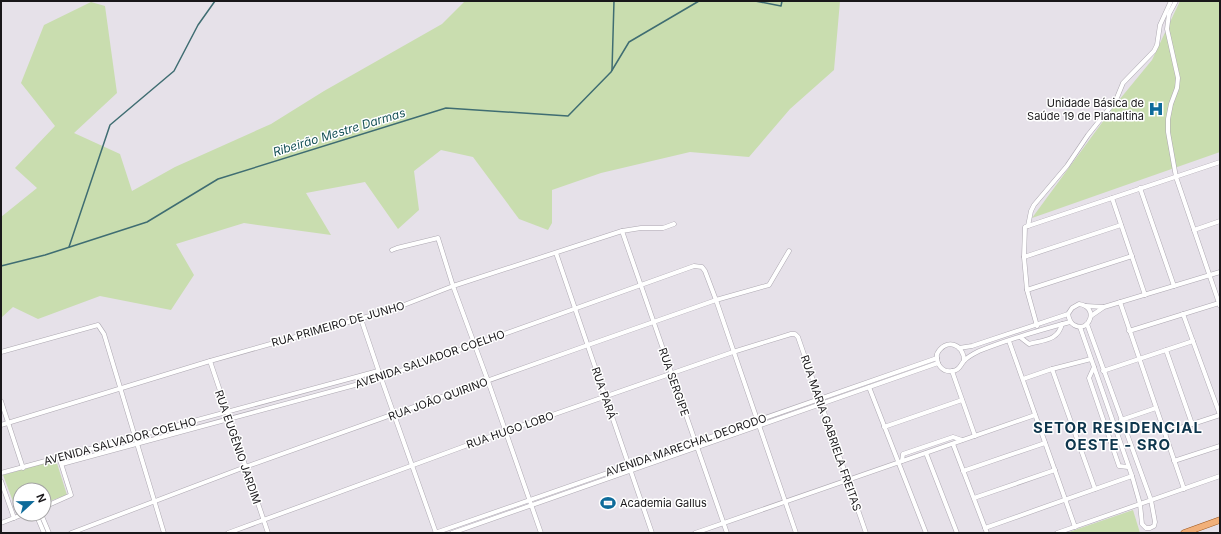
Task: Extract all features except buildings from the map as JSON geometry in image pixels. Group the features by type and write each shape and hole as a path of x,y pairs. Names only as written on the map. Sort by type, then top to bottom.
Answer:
{"main road":[{"path":"1184,533 1220,520"}],"street":[{"path":"1036,326 1027,290 1024,257 1026,226 1031,211 1034,205 1067,166 1088,135 1116,100 1123,83 1158,45 1160,25 1171,1"},
{"path":"1129,331 1219,304 1176,177 1168,132 1168,119 1171,104 1177,88 1178,78 1167,29 1169,14 1176,1"},
{"path":"1026,226 1220,162"},
{"path":"1140,188 1174,286"},
{"path":"1112,198 1145,295"},
{"path":"1194,230 1220,221"},
{"name":"RUA PRIMEIRO DE JUNHO","path":"1,425 210,361 391,310 453,286 622,231 640,228 663,228 674,224"},
{"path":"1024,257 1121,226"},
{"name":"RUA SERGIPE","path":"622,231 727,533"},
{"path":"392,250 438,238 453,286 506,431 541,533"},
{"name":"RUA JOÃO QUIRINO","path":"71,533 245,467 588,345 716,300 769,285 789,251"},
{"name":"RUA PARÁ","path":"556,253 652,533"},
{"path":"1027,290 1132,256"},
{"name":"AVENIDA SALVADOR COELHO","path":"62,464 380,378 575,310 694,266 702,267 705,271 716,300"},
{"path":"1104,307 1079,304 1075,305 1068,314 1036,326 972,346 960,348 951,344 943,347 937,354 938,363 941,368 946,371 952,371 959,368 964,361 978,352 1020,337 1070,322 1080,327 1087,324 1091,316 1104,307 1220,272"},
{"path":"716,300 796,533"},
{"path":"1120,302 1184,489"},
{"path":"1086,306 1091,316"},
{"path":"1068,314 1070,322"},
{"path":"1165,434 1220,415 1183,314"},
{"path":"361,319 380,378 436,533"},
{"path":"1020,337 1029,344 1053,337 1058,334 1062,324"},
{"path":"1080,327 1132,476 1140,504 1142,524 1146,528 1150,528 1154,526 1155,522 1151,500 1087,324"},
{"path":"1,352 98,325 104,334 134,438 164,533"},
{"name":"RUA HUGO LOBO","path":"228,533 506,431 606,398 734,352 795,334"},
{"name":"RUA MARIA GABRIELA FREITAS","path":"795,334 798,337 865,533"},
{"path":"1009,341 1075,527"},
{"path":"1103,371 1193,341"},
{"path":"960,348 964,356 964,361"},
{"path":"1166,350 1192,424"},
{"name":"AVENIDA MARECHAL DEORODO","path":"452,533 759,426 820,401 937,358"},
{"path":"1023,379 1091,358"},
{"name":"RUA EUGÊNIO JARDIM","path":"210,361 268,533"},
{"name":"AVENIDA MARECHAL DEORODO","path":"436,533 757,420 869,388 938,363"},
{"path":"1094,367 1089,378 1119,466 1128,467"},
{"path":"1052,369 1095,489"},
{"name":"AVENIDA SALVADOR COELHO","path":"1,473 378,371"},
{"path":"952,371 975,436"},
{"path":"869,388 884,427 900,462 926,533"},
{"path":"884,427 962,400"},
{"path":"1,401 23,468"},
{"path":"1121,420 1156,408"},
{"path":"695,533 1035,415"},
{"path":"900,462 904,454 911,451 953,437 962,440"},
{"path":"963,471 1046,443"},
{"path":"953,444 987,533"},
{"path":"1174,461 1220,446"},
{"path":"911,451 913,458"},
{"path":"926,453 957,533"},
{"path":"52,503 71,495 59,457"},
{"path":"974,498 1055,470"},
{"path":"985,528 1132,476"},
{"path":"1056,533 1220,476"},
{"path":"1,481 12,512"},
{"path":"1,523 12,519"},
{"path":"39,522 44,533"},
{"path":"44,522 49,533"}],"green space":[{"path":"465,1 840,1 834,70 790,109 749,157 690,152 601,173 552,190 552,223 548,230 519,219 473,157 441,150 414,171 419,210 398,229 365,182 306,193 331,235 244,223 176,244 194,275 171,310 100,296 38,319 13,307 1,318 1,217 37,188 15,168 55,126 21,83 44,25 91,2 105,6 117,93 74,133 120,154 132,191 175,167 271,124 324,91 442,24"},
{"path":"1180,1 1220,1 1220,152 1032,218 1115,105 1152,60"},
{"path":"56,460 67,495 52,500 52,482 12,482 12,499 3,475"},
{"path":"1133,510 1140,533 1066,533"}],"waterway":[{"path":"69,247 110,125 174,71 198,25 215,1"},
{"name":"Ribeirão Mestre Darmas","path":"612,70 614,1"},
{"name":"Ribeirão Mestre Darmas","path":"1,266 45,255 147,222 218,179 446,108 568,116 611,72 629,42 699,1"},
{"path":"755,1 781,6 782,1"}],"place":[{"name":"Unidade Básica de Saúde 19 de Planaltina","path":"1156,109"},
{"name":"Academia Gallus","path":"608,503"}],"district":[{"name":"SETOR RESIDENCIAL OESTE - SRO","path":"1118,436"}]}
